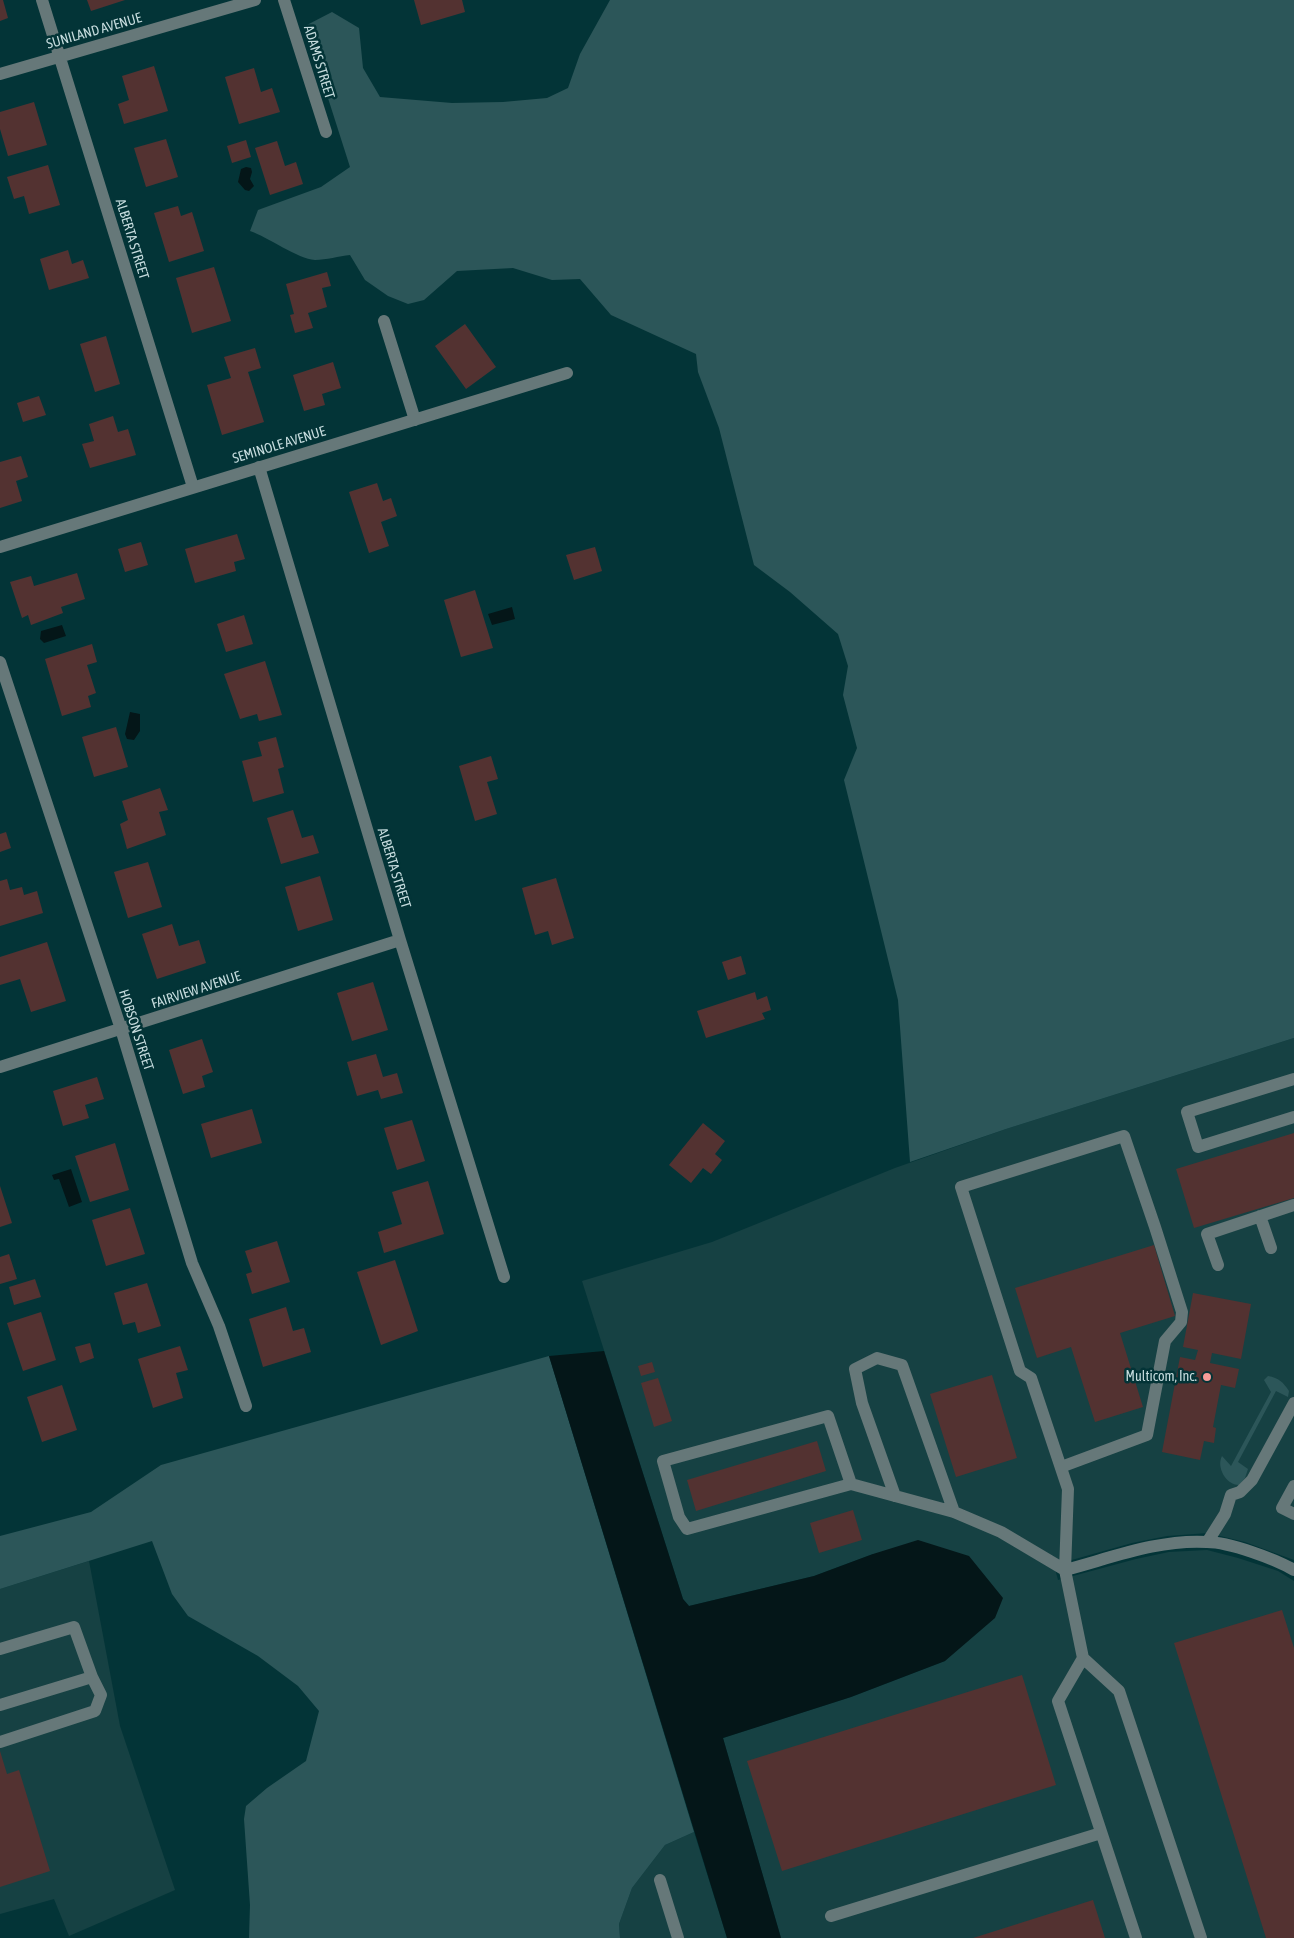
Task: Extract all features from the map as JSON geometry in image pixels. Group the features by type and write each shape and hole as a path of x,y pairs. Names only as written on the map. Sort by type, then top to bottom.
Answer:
{"street":[{"name":"ALBERTA STREET","path":"42,0 193,487"},
{"name":"SUNILAND AVENUE","path":"0,74 255,0"},
{"name":"ADAMS STREET","path":"284,0 326,132"},
{"path":"384,321 415,420"},
{"name":"SEMINOLE AVENUE","path":"0,547 567,373"},
{"name":"ALBERTA STREET","path":"259,467 400,940 504,1277"},
{"name":"HOBSON STREET","path":"0,662 121,1030 192,1263 220,1326 246,1406"},
{"name":"FAIRVIEW AVENUE","path":"0,1067 400,940"},
{"path":"1294,1079 1187,1112 1198,1147 1294,1117"},
{"path":"1061,1467 1147,1435 1165,1341 1181,1322 1182,1312 1124,1136 961,1187 1020,1371 1031,1378 1068,1490 1065,1570 1084,1658 1119,1691 1201,1938"},
{"path":"1218,1265 1207,1234 1294,1205"},
{"path":"1260,1216 1270,1248"},
{"path":"895,1496 862,1403 855,1369 877,1358 902,1365 954,1512"},
{"path":"1208,1542 1225,1514 1231,1494 1240,1492 1252,1480 1294,1403"},
{"path":"851,1484 828,1416 663,1462 678,1517 688,1529 851,1484 954,1512 1001,1532 1065,1570 1134,1551 1169,1544 1208,1542 1242,1550 1283,1564 1294,1570"},
{"path":"1294,1486 1282,1508 1294,1514"},
{"path":"0,1649 74,1627 92,1677 101,1695 95,1711 0,1742"},
{"path":"1084,1658 1058,1701 1136,1938"},
{"path":"0,1704 92,1677"},
{"path":"831,1916 1101,1833"},
{"path":"660,1880 678,1938"}],"shaded area":[{"path":"610,0 1294,0 1294,1038 1006,1129 910,1162 898,1000 844,780 857,748 843,695 848,666 838,634 790,592 754,565 719,428 698,372 696,354 611,315 580,279 552,280 513,268 457,271 424,300 408,304 388,296 365,280 350,255 319,260 308,259 250,231 258,210 321,187 350,167 305,26 332,12 359,28 363,68 380,97 452,103 503,102 547,98 568,88 580,54"},
{"path":"251,168 250,179 254,186 249,191 245,190 238,182 241,169"},
{"path":"512,607 515,619 492,625 488,614"},
{"path":"62,625 66,636 44,643 40,639 41,631"},
{"path":"130,712 140,714 140,731 134,740 127,739 125,734"},
{"path":"1294,1038 1294,1560 1245,1542 1208,1533 1167,1536 1132,1543 1054,1565 1058,1580 1169,1552 1207,1550 1278,1571 1294,1581 1294,1938 781,1938 723,1738 851,1697 945,1661 873,1554 814,1576 689,1606 683,1599 582,1281 712,1242 895,1168 1006,1129"},
{"path":"71,1169 82,1202 69,1207 59,1179 54,1180 52,1175"},
{"path":"604,1351 683,1599 689,1606 814,1576 918,1540 969,1556 1003,1598 995,1618 945,1661 851,1697 723,1738 781,1938 727,1938 549,1356"},
{"path":"549,1356 694,1832 665,1845 632,1888 619,1924 620,1938 249,1938 250,1905 244,1819 246,1806 267,1788 306,1761 319,1711 298,1686 258,1656 188,1616 172,1594 152,1541 0,1589 0,1536 91,1512 161,1465"},
{"path":"1268,1376 1278,1379 1283,1383 1289,1391 1288,1397 1276,1391 1238,1462 1248,1469 1245,1478 1239,1485 1234,1484 1223,1475 1220,1460 1222,1456 1231,1466 1271,1392 1264,1380"},
{"path":"89,1561 120,1726 175,1890 69,1936 54,1899 0,1914 0,1589"},
{"path":"694,1832 727,1938 620,1938 619,1924 632,1888 665,1845"}],"building":[{"path":"0,0 3,0 8,18 0,21"},
{"path":"87,0 125,0 91,11"},
{"path":"414,0 462,0 465,12 421,25"},
{"path":"154,66 168,111 124,124 118,104 129,100 122,76"},
{"path":"254,68 261,92 272,88 280,112 239,124 225,77"},
{"path":"34,102 47,145 8,156 0,129 0,112"},
{"path":"166,139 178,177 146,187 134,148"},
{"path":"246,140 251,157 232,163 227,146"},
{"path":"277,141 285,166 296,162 303,184 270,195 255,148"},
{"path":"48,165 60,205 29,214 24,196 14,199 7,177"},
{"path":"178,206 181,216 192,212 204,251 169,262 154,213"},
{"path":"68,250 72,264 83,260 89,278 49,290 40,259"},
{"path":"214,267 231,321 192,333 176,278"},
{"path":"327,272 331,286 322,288 327,307 308,313 313,328 295,333 290,315 294,314 286,284"},
{"path":"465,324 496,367 466,389 435,346"},
{"path":"106,336 120,384 95,392 80,344"},
{"path":"255,348 261,368 248,372 264,422 222,435 207,385 231,378 224,357"},
{"path":"333,362 341,388 322,394 325,405 304,411 293,375"},
{"path":"39,396 46,415 23,422 17,403"},
{"path":"113,416 118,432 128,429 136,455 90,468 82,444 94,441 89,424"},
{"path":"21,456 28,477 16,481 22,501 0,508 0,462"},
{"path":"377,483 383,501 391,498 397,516 381,522 389,546 369,553 349,492"},
{"path":"237,534 245,559 234,562 236,571 195,583 185,549"},
{"path":"141,542 148,565 125,572 118,549"},
{"path":"595,547 602,571 574,580 566,555"},
{"path":"77,573 85,599 61,607 63,613 31,625 28,615 22,618 10,582 31,576 34,586"},
{"path":"475,590 493,648 461,657 444,600"},
{"path":"244,615 253,644 226,652 217,624"},
{"path":"92,644 97,662 87,665 96,693 88,696 91,707 62,716 45,659"},
{"path":"265,661 282,715 259,721 257,714 240,719 224,674"},
{"path":"116,727 128,767 94,777 82,737"},
{"path":"276,737 284,767 278,769 284,793 253,802 242,761 262,756 258,742"},
{"path":"491,756 498,779 487,782 497,814 475,821 459,766"},
{"path":"160,788 168,810 159,812 166,835 127,849 120,824 128,820 122,801"},
{"path":"293,810 302,838 313,835 319,853 281,864 267,818"},
{"path":"6,832 11,848 0,852 0,834"},
{"path":"148,862 162,907 128,918 114,872"},
{"path":"320,876 333,920 298,931 285,887"},
{"path":"556,878 574,938 552,945 548,931 535,935 522,888"},
{"path":"7,879 10,890 22,887 24,895 37,891 43,913 0,926 0,881"},
{"path":"172,924 179,946 199,940 206,963 157,979 142,934"},
{"path":"47,942 66,1001 31,1012 20,979 0,985 0,957"},
{"path":"741,956 746,974 728,980 722,962"},
{"path":"373,982 388,1030 352,1041 337,993"},
{"path":"755,992 757,1000 767,996 771,1010 762,1013 765,1019 706,1038 697,1011"},
{"path":"202,1039 213,1072 202,1076 205,1087 183,1094 169,1050"},
{"path":"376,1054 383,1077 397,1073 403,1093 381,1099 378,1090 357,1096 347,1062"},
{"path":"97,1077 104,1099 85,1105 89,1118 63,1126 53,1091"},
{"path":"252,1109 262,1143 211,1158 201,1124"},
{"path":"412,1120 425,1161 397,1170 384,1128"},
{"path":"703,1123 725,1141 715,1154 722,1160 711,1174 703,1168 691,1183 669,1165"},
{"path":"1294,1133 1294,1198 1194,1228 1176,1169"},
{"path":"115,1143 129,1190 90,1202 75,1156"},
{"path":"428,1181 444,1234 384,1253 378,1232 402,1224 392,1192"},
{"path":"0,1186 12,1223 0,1227"},
{"path":"130,1208 145,1254 106,1266 92,1220"},
{"path":"277,1241 290,1282 252,1294 246,1274 252,1272 245,1251"},
{"path":"1154,1245 1175,1316 1120,1333 1143,1407 1095,1422 1071,1347 1037,1358 1015,1288"},
{"path":"9,1254 17,1279 0,1284 0,1257"},
{"path":"395,1260 418,1331 381,1345 357,1272"},
{"path":"35,1279 41,1297 14,1305 9,1287"},
{"path":"147,1283 161,1326 138,1333 135,1322 123,1325 114,1293"},
{"name":"Multicom, Inc.","path":"1193,1293 1251,1304 1241,1359 1212,1353 1210,1363 1239,1369 1235,1388 1221,1385 1213,1427 1216,1428 1214,1443 1204,1441 1200,1460 1162,1452 1180,1357 1195,1360 1198,1350 1183,1347"},
{"path":"286,1307 293,1331 304,1328 311,1352 263,1367 249,1319"},
{"path":"41,1312 56,1360 23,1371 7,1323"},
{"path":"90,1343 94,1358 80,1363 75,1347"},
{"path":"180,1346 188,1370 176,1373 183,1398 153,1408 138,1359"},
{"path":"652,1362 655,1372 641,1376 638,1366"},
{"path":"992,1375 1017,1458 956,1477 930,1394"},
{"path":"658,1378 672,1421 654,1427 641,1383"},
{"path":"62,1385 77,1430 42,1442 27,1397"},
{"path":"817,1441 826,1471 696,1511 687,1480"},
{"path":"853,1510 862,1540 819,1553 810,1523"},
{"path":"1282,1610 1294,1648 1294,1938 1266,1938 1174,1643"},
{"path":"1022,1675 1056,1785 782,1871 747,1761"},
{"path":"0,1751 7,1774 19,1770 50,1871 0,1887"},
{"path":"1093,1900 1105,1938 973,1938"}],"place":[{"name":"Multicom, Inc.","path":"1207,1377"}]}
